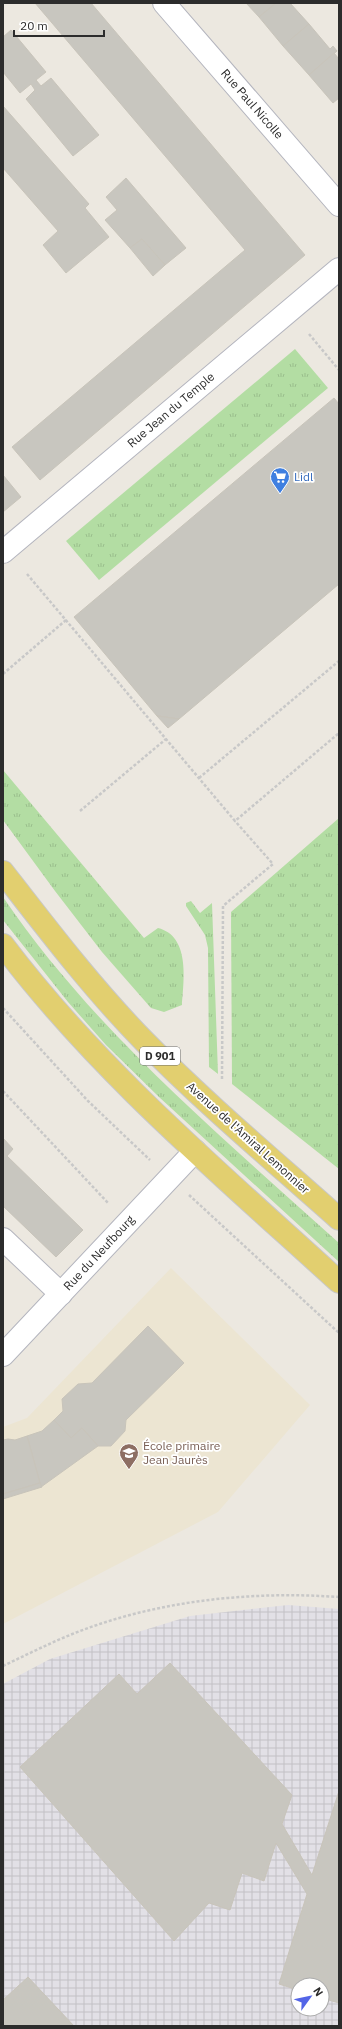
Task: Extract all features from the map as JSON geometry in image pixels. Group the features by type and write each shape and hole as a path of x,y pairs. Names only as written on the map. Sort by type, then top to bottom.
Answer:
{"main road":[{"name":"Avenue de l'Amiral Lemonnier","path":"3,872 99,993 144,1042 190,1086 339,1219"},
{"path":"3,945 72,1029 146,1105 339,1282"}],"street":[{"name":"Rue Paul Nicolle","path":"164,3 336,195"},
{"name":"Rue Jean du Temple","path":"3,552 339,268"},
{"name":"Rue du Neufbourg","path":"3,1355 195,1151"},
{"path":"3,1239 61,1294"}],"path":[{"path":"309,334 339,370"},
{"path":"27,574 273,864 223,906 222,1079"},
{"path":"3,674 66,620"},
{"path":"199,778 339,661"},
{"path":"235,821 339,733"},
{"path":"80,811 166,739"},
{"path":"3,1008 88,1101 149,1159"},
{"path":"3,1091 127,1223"},
{"path":"194,1200 339,1333"},
{"path":"3,1666 80,1631 147,1611 198,1601 244,1597 296,1594 339,1598"}],"shaded area":[{"name":"École primaire Jean Jaurès","path":"171,1268 310,1405 218,1512 3,1624 3,1427 27,1418"},
{"path":"288,1605 339,1609 339,2026 3,2026 3,1684 50,1659 190,1616"}],"green space":[{"path":"295,349 328,388 99,580 66,541"},
{"path":"3,770 144,938 158,928 168,933 176,940 183,960 184,983 182,1005 164,1012 151,1008 102,952 55,891 3,820"},
{"path":"339,818 339,1169 232,1084 231,912"},
{"path":"3,897 39,946 77,992 118,1037 160,1080 339,1243 339,1262 159,1097 106,1045 68,1002 3,920"},
{"path":"191,901 200,913 212,903 218,1074 209,1067 208,948 205,935 186,906 186,903"}],"building":[{"path":"35,3 91,3 305,255 40,480 12,447 245,250"},
{"path":"246,3 276,3 259,17"},
{"path":"276,3 290,3 309,24 283,46 259,17"},
{"path":"309,24 330,49 333,46 337,51 309,75 283,46"},
{"path":"11,30 46,72 36,80 41,86 51,78 99,135 73,156 26,99 35,90 31,84 20,93 3,72 3,37"},
{"path":"334,53 339,59 339,98 333,103 309,75"},
{"path":"3,106 89,204 85,208 109,237 66,273 43,245 58,231 3,168"},
{"path":"126,178 186,248 165,265 142,239 130,248 105,220 117,210 106,197"},
{"path":"142,239 165,265 153,276 130,248"},
{"name":"Lidl","path":"334,398 339,404 339,584 179,719 157,716 74,617"},
{"path":"3,475 21,497 3,512"},
{"path":"157,716 179,719 168,728"},
{"path":"3,1138 13,1149 7,1156 83,1230 56,1257 3,1206"},
{"path":"148,1326 184,1363 126,1420 125,1431 111,1446 98,1446 82,1428 71,1438 54,1420 63,1411 62,1399 78,1384 92,1383"},
{"path":"54,1420 71,1438 82,1428 98,1446 41,1487 27,1436 42,1431"},
{"path":"27,1436 40,1483 3,1494 3,1440 15,1440"},
{"path":"40,1483 42,1487 3,1499 3,1494"},
{"path":"170,1663 292,1795 282,1824 312,1875 339,1791 339,2003 330,2000 330,1977 290,1977 290,1987 279,1984 307,1894 276,1843 264,1881 242,1873 230,1910 209,1903 174,1941 20,1767 119,1674 137,1694"},
{"path":"28,1977 74,2026 3,2026 3,2000"}],"place":[{"name":"Lidl","path":"280,494"},
{"name":"École primaire Jean Jaurès","path":"129,1470"}]}
